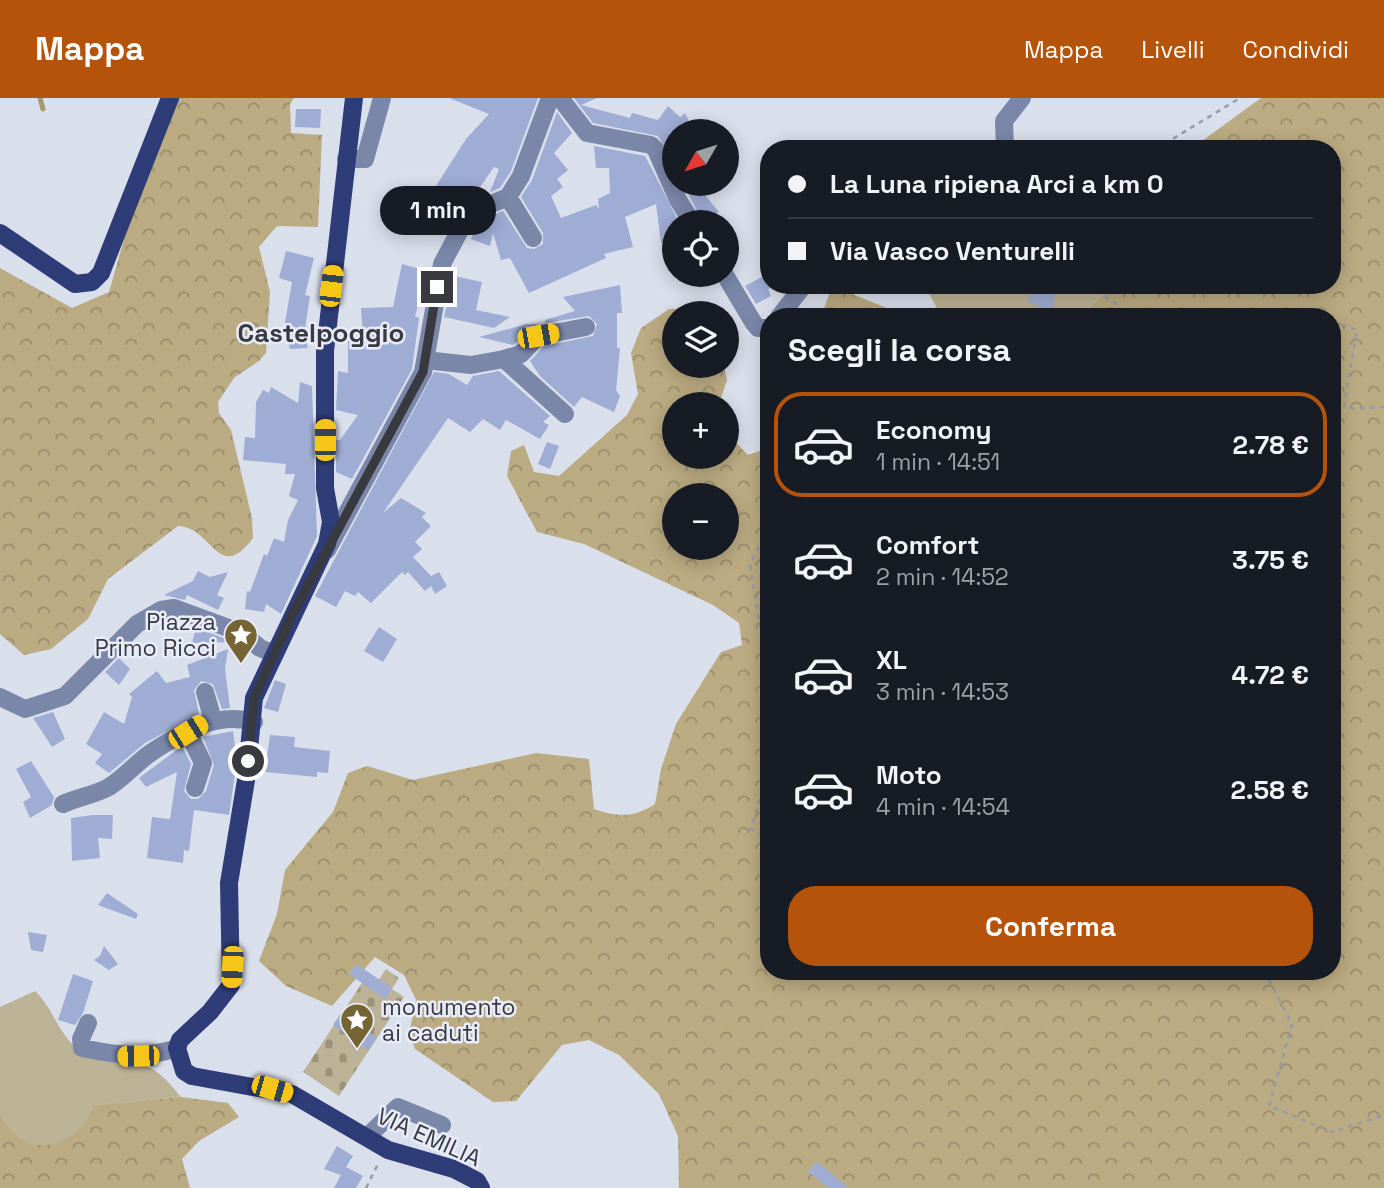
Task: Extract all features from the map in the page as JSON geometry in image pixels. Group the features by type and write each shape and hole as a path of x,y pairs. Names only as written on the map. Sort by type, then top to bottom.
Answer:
{"main road":[{"path":"0,233 75,284 87,284 97,278 170,98"},
{"path":"177,1048 231,985 229,883 254,722 254,698 327,544 331,522 325,488 325,351 354,98"},
{"name":"VIA EMILIA","path":"177,1048 184,1070 192,1076 292,1094 388,1150 454,1169 477,1181 481,1188"}],"street":[{"path":"346,159 365,159 382,98"},
{"path":"1005,140 1004,121 1022,98"},
{"path":"314,575 417,386 425,360 439,275 468,213 508,197 558,99 587,133 651,145 656,150 684,210"},
{"path":"508,197 533,238"},
{"path":"732,287 753,322 760,328"},
{"path":"786,308 797,294"},
{"path":"425,360 471,365 503,359 521,354 538,336 586,327"},
{"path":"503,359 565,414"},
{"path":"0,697 25,709 58,700 74,688 137,624 161,610 174,608 242,633 260,648 275,654"},
{"path":"205,692 213,720"},
{"path":"63,804 107,788 150,753 213,720 254,722"},
{"path":"188,732 203,763 195,788"},
{"path":"88,1023 81,1039 82,1048 120,1056 156,1055 177,1048"},
{"path":"367,1137 398,1107 442,1125"}],"path":[{"path":"1171,140 1240,98"},
{"path":"1102,294 1122,308"},
{"path":"1341,325 1357,331 1344,406 1354,409 1384,407"},
{"path":"760,545 750,564 760,626"},
{"path":"760,798 751,829 760,834"},
{"path":"1269,980 1292,1024 1269,1106 1333,1132 1384,1115"},
{"path":"366,1188 388,1150"}],"green space":[{"path":"164,98 294,98 290,104 291,133 322,135 318,227 277,226 259,247 270,292 266,353 234,378 218,402 219,413 231,430 252,518 253,538 241,551 231,556 223,555 200,535 178,526 108,579 88,619 51,649 24,655 0,634 0,268 72,308 109,292"},
{"path":"1261,98 1384,98 1384,1188 679,1188 678,1136 659,1094 619,1055 589,1040 562,1045 516,1101 493,1102 415,1049 409,1034 416,1000 404,975 375,957 332,1006 286,986 259,961 277,914 285,870 333,812 348,773 367,766 413,780 536,753 589,759 594,809 625,815 640,812 655,804 661,769 676,724 721,652 742,645 739,623 713,605 584,544 537,532 507,476 511,451 524,445 534,472 559,476 627,415 638,394 631,353 641,328 662,314 662,378 727,380 723,392 662,392 662,469 739,469 739,446 748,455 760,451 760,980 1341,980 1341,308 1089,308 1103,294 1341,294 1341,140 1203,140"},
{"path":"829,294 852,294 887,308 824,308"},
{"path":"929,294 1103,294 1088,308 937,308"},
{"path":"386,969 399,978 392,989 404,997 339,1096 303,1072 368,974 378,981"},
{"path":"35,991 67,1038 81,1052 147,1066 163,1077 181,1097 93,1105 83,1125 65,1140 44,1146 22,1139 0,1113 0,1007"},
{"path":"181,1097 228,1103 239,1117 199,1141 182,1159 190,1188 0,1188 0,1113 22,1139 43,1145 54,1144 74,1133 83,1125 93,1105"}],"building":[{"path":"449,98 538,98 511,171 500,188 490,192 499,169 494,167 471,200 457,211 444,208 443,214 425,203 466,139 489,114"},
{"path":"574,98 597,98 581,105 630,118 632,113 658,120 668,106 680,117 685,113 688,119 662,119 662,142 658,136 593,123"},
{"path":"296,109 321,109 320,128 295,127"},
{"path":"557,112 572,133 554,153 568,170 557,179 563,187 551,196 561,218 596,205 599,209 598,199 610,193 609,168 596,168 594,146 645,156 662,189 662,196 666,196 673,210 662,210 662,243 656,204 625,217 633,247 604,254 606,258 529,293 510,258 501,260 493,233 490,246 471,239 478,221 503,211 527,248 534,249 543,244 543,233 521,197 532,180"},
{"path":"689,196 706,196 717,210 697,210"},
{"path":"286,251 314,258 305,295 310,296 304,335 308,348 290,349 284,328 292,282 279,278"},
{"path":"402,264 427,271 415,316 419,318 412,369 352,479 336,472 336,440 340,440 358,415 336,410 338,371 348,373 348,340 363,341 361,308 393,307"},
{"path":"454,276 482,282 476,310 510,317 494,328 444,317"},
{"path":"760,278 760,294 771,296 756,304 745,286"},
{"path":"620,285 622,313 617,313 617,348 620,348 616,390 620,396 614,412 582,397 574,407 540,376 530,361 544,346 593,336 597,324 589,316 546,323 545,320 575,311 563,297"},
{"path":"1030,294 1055,294 1053,308 1037,307 1037,304 1029,303"},
{"path":"527,324 538,324 513,345 479,337"},
{"path":"499,371 550,416 543,422 549,425 540,439 506,420 500,430 483,419 470,432 448,418 383,513 401,498 426,513 422,517 431,526 415,542 422,549 413,557 431,576 439,572 447,586 435,594 431,586 425,591 408,572 405,575 402,572 371,603 358,592 355,596 345,591 336,607 315,596 434,372 449,374 467,385 473,376"},
{"path":"300,382 312,386 317,536 281,614 266,604 264,612 245,609 247,591 250,592 264,554 267,556 274,538 284,542 288,520 298,500 289,496 295,474 285,474 286,464 243,460 245,437 255,438 256,402 263,390 269,393 271,387 298,403"},
{"path":"547,442 559,446 550,469 538,464"},
{"path":"198,571 210,577 228,572 217,595 224,598 218,610 187,595 185,600 164,595 193,581"},
{"path":"379,627 397,639 383,662 364,651"},
{"path":"197,628 234,642 192,643"},
{"path":"228,649 225,669 230,708 222,709 213,684 201,681 194,690 199,714 145,743 109,773 95,763 102,754 86,744 104,712 124,724 132,697 129,694 157,671 166,683 190,677 187,665"},
{"path":"119,658 130,669 119,685 105,672"},
{"path":"275,680 286,684 278,712 264,708"},
{"path":"53,712 65,739 52,747 33,718"},
{"path":"233,731 237,760 229,815 194,810 189,851 184,850 183,863 147,858 152,817 170,819 177,772 146,787 139,778 182,746 191,764 184,791 191,799 198,799 206,791 214,765 203,737"},
{"path":"270,735 295,737 294,747 330,751 328,773 317,772 317,777 265,772"},
{"path":"31,761 54,797 52,805 30,818 23,802 31,797 16,769"},
{"path":"113,815 112,839 98,838 100,858 72,861 71,818"},
{"path":"107,893 138,914 136,919 98,905"},
{"path":"28,932 47,935 43,952 31,950"},
{"path":"104,946 118,964 109,970 94,960 100,956"},
{"path":"356,964 392,988 385,999 349,974"},
{"path":"73,974 93,981 83,1013 75,1025 58,1020"},
{"path":"341,1013 377,1038 368,1050 333,1025"},
{"path":"337,1146 353,1156 346,1167 363,1176 356,1188 334,1188 341,1175 324,1169"},
{"path":"816,1162 848,1188 829,1188 808,1172"}],"waterway":[{"path":"40,98 43,109"}],"place":[{"name":"Piazza Primo Ricci","path":"241,665"},
{"name":"monumento ai caduti","path":"357,1050"}],"district":[{"name":"Castelpoggio","path":"321,333"}],"route":[{"path":"248,761 254,722 254,698 291,617 423,372 437,287"}]}
